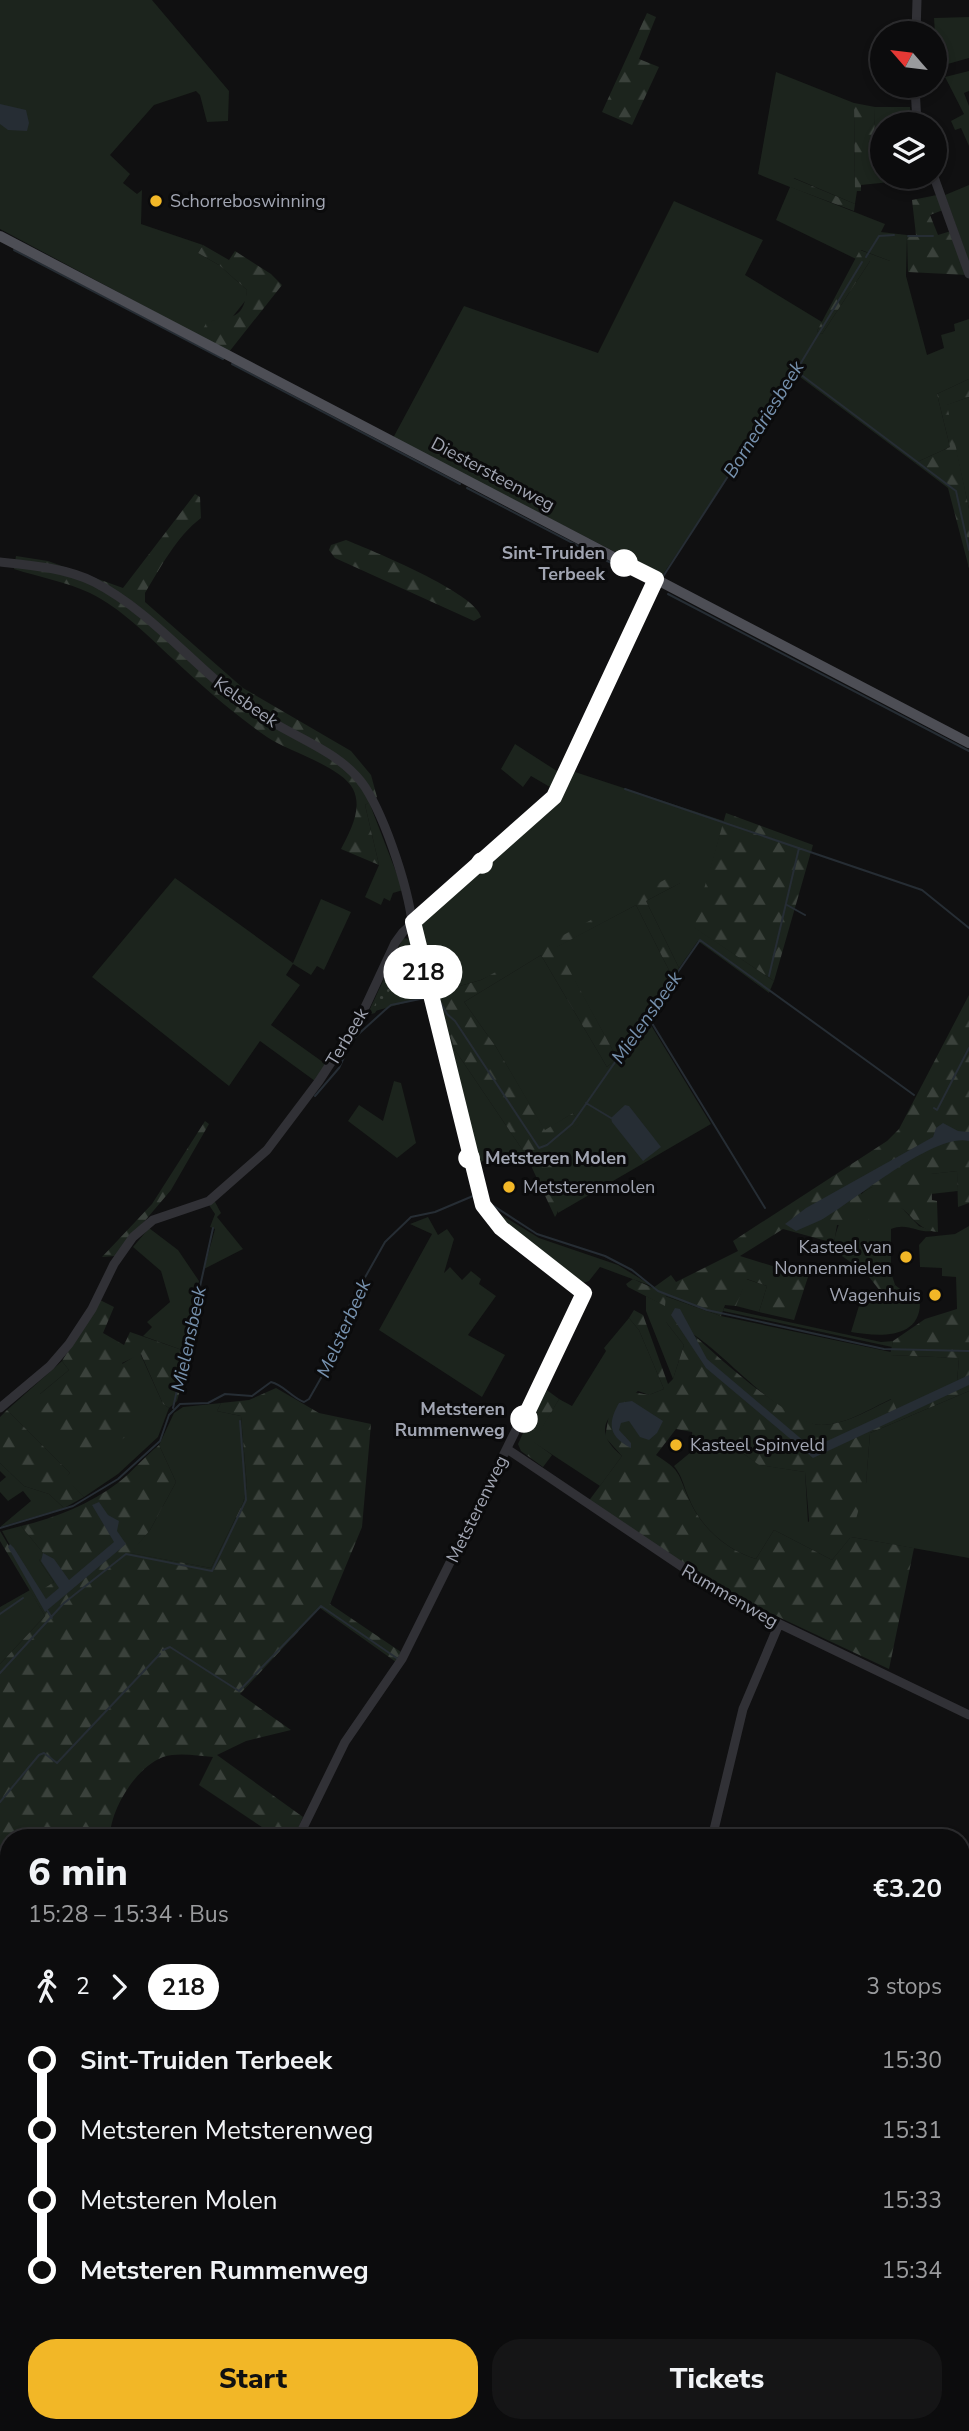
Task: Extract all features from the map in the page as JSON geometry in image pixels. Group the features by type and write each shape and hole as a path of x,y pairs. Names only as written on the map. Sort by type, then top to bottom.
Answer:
{"main road":[{"name":"Diestersteenweg","path":"0,236 969,743"}],"street":[{"path":"916,21 917,0"},
{"path":"938,189 969,274"},
{"name":"Kelsbeek","path":"0,562 67,572 115,593 231,695 344,765 365,787 379,817 402,880 413,922"},
{"name":"Terbeek","path":"0,1408 50,1366 69,1344 92,1309 114,1264 133,1237 153,1220 209,1201 267,1150 319,1081 360,1018 395,943 413,922 554,797 656,579"},
{"name":"Metsterenweg","path":"302,1829 345,1742 402,1659 585,1297 582,1289 501,1228 483,1205 413,922"},
{"name":"Rummenweg","path":"507,1449 702,1582 779,1624 969,1715"},
{"path":"714,1829 743,1709 779,1624"}],"green space":[{"path":"0,0 152,0 229,91 228,121 207,122 200,95 196,91 154,105 110,155 130,174 123,183 137,194 142,190 141,224 203,245 198,253 219,265 247,290 246,300 230,320 212,321 200,336 0,229"},
{"path":"647,13 656,17 639,59 659,67 632,125 602,112"},
{"path":"969,17 969,58 947,64 947,21 934,21 934,18"},
{"path":"969,71 969,91 964,93 969,106 969,146 961,128 955,130 951,121 964,114 947,76"},
{"path":"776,72 854,103 857,191 855,204 794,178 791,187 885,224 881,232 907,235 906,276 927,355 944,348 941,335 955,331 954,324 969,319 969,379 937,394 950,447 915,463 796,374 662,576 393,438 464,306 598,353 674,201 763,240 745,275 822,322 817,331 822,334 870,261 890,261 861,250 856,259 776,220 790,187 758,174"},
{"path":"854,103 875,107 875,112 870,112 870,155 861,156 861,191 855,191"},
{"path":"875,107 910,107 911,112 875,112"},
{"path":"870,154 870,184 861,185 861,155"},
{"path":"793,178 855,204 854,211 790,187"},
{"path":"969,185 969,262 945,195"},
{"path":"937,195 943,210 930,215 938,235 951,231 967,275 908,272 907,236 916,235 912,200"},
{"path":"203,245 229,260 235,251 271,274 282,285 229,352 200,336 206,323 238,313 245,301 247,290 219,265 198,253"},
{"path":"860,250 890,261 888,269 870,261 822,334 817,331"},
{"path":"969,379 969,397 947,405 969,509 969,568 948,488 915,463 950,447 937,394"},
{"path":"969,397 969,509 946,405"},
{"path":"195,494 200,497 201,518 184,534 170,553 145,593 145,602 243,688 351,751 371,775 377,797 365,805 379,865 341,849 354,820 357,804 353,789 338,773 267,737 207,690 113,606 72,586 14,569 16,556 48,561 123,588"},
{"path":"346,540 443,585 475,607 481,617 474,621 335,558 329,550 331,545"},
{"path":"515,744 563,775 555,790 531,776 523,787 501,769"},
{"path":"572,771 724,821 694,927 774,981 769,993 698,941 679,968 646,901 682,882 481,980 435,993 455,1050 524,1152 475,1163 416,926 552,806"},
{"path":"369,802 403,890 393,893 390,901 384,898 381,905 365,897 379,865 365,805"},
{"path":"726,813 813,845 774,981 693,927"},
{"path":"677,873 682,882 646,901 679,968 673,978 636,905 557,947 617,1058 607,1067 541,955 464,1002 496,1047 545,1130 573,1113 580,1124 544,1145 559,1191 559,1209 555,1217 526,1155 455,1050 435,993 481,980"},
{"path":"175,878 293,963 321,899 351,912 324,970 317,966 311,975 293,964 286,975 300,985 271,1025 327,1065 315,1081 260,1041 229,1086 92,977"},
{"path":"636,905 673,978 646,1017 711,1124 558,1213 557,1185 543,1145 579,1124 573,1113 545,1131 496,1047 464,1002 541,955 607,1067 617,1058 556,947"},
{"path":"403,938 410,939 426,997 368,1013"},
{"path":"404,957 396,979 375,1013 371,1014 393,960"},
{"path":"969,995 969,1203 958,1207 957,1171 931,1174 932,1200 937,1201 938,1232 921,1226 896,1205 879,1205 872,1187 861,1193 871,1226 837,1225 834,1243 783,1229 740,1256 808,1277 794,1320 759,1312 767,1286 747,1279 736,1306 725,1305 721,1316 666,1296 665,1306 628,1287 626,1284 633,1279 653,1288 671,1275 676,1282 738,1251 733,1241 887,1141 899,1129"},
{"path":"394,1081 401,1083 416,1143 397,1158 348,1121 359,1105 383,1121"},
{"path":"205,1121 209,1124 171,1190 115,1256 102,1257 152,1204"},
{"path":"957,1171 958,1191 931,1194 930,1174"},
{"path":"872,1187 899,1205 919,1226 933,1231 907,1227 891,1229 891,1272 882,1274 874,1259 864,1250 834,1243 838,1226 847,1210 858,1197"},
{"path":"214,1200 221,1213 217,1217 243,1249 204,1269 215,1229 210,1227 215,1214 209,1205"},
{"path":"498,1213 539,1238 618,1265 654,1287 600,1267 589,1281 580,1284 495,1218"},
{"path":"428,1217 438,1235 447,1229 454,1239 444,1273 450,1267 462,1280 471,1271 481,1279 479,1284 496,1296 468,1335 505,1355 482,1397 379,1330 432,1234 410,1224"},
{"path":"969,1226 969,1309 957,1309 956,1277 942,1276 942,1268 920,1267 919,1245 926,1237 955,1234"},
{"path":"149,1228 178,1250 199,1281 182,1350 143,1336 152,1327 147,1322 170,1302 161,1271 133,1247"},
{"path":"844,1244 868,1252 882,1274 891,1272 895,1285 884,1296 866,1273 842,1256"},
{"path":"746,1279 767,1286 759,1312 736,1306"},
{"path":"895,1285 920,1304 918,1316 912,1325 904,1330 883,1335 851,1332 862,1296 883,1296"},
{"path":"646,1296 664,1305 665,1296 721,1316 891,1352 891,1355 959,1358 957,1382 897,1410 891,1399 839,1422 821,1425 806,1422 773,1401 691,1333 666,1322 684,1345 673,1379 646,1311"},
{"path":"100,1300 114,1307 103,1333 124,1345 130,1332 182,1350 179,1363 187,1365 177,1401 169,1408 163,1404 141,1354 122,1363 138,1388 127,1403 142,1416 123,1439 97,1450 77,1447 36,1417 48,1402 39,1395 69,1370 62,1361"},
{"path":"724,1308 881,1342 893,1341 892,1347 723,1311"},
{"path":"957,1309 969,1309 969,1391 870,1433 866,1483 851,1537 914,1548 889,1669 715,1587 588,1502 622,1456 605,1437 609,1415 605,1408 623,1390 649,1395 664,1389 639,1330 629,1318 634,1310 643,1315 668,1384 673,1379 684,1345 666,1322 675,1317 724,1362 768,1397 789,1412 821,1425 848,1419 892,1399 897,1410 957,1383 959,1358 890,1355 893,1341 925,1319","holes":["676,1429 692,1432 700,1448 710,1452 744,1454 759,1465 805,1472 810,1531 818,1536 850,1538 832,1560 774,1530 756,1559 734,1550 715,1536 699,1518 677,1473 656,1455"]},
{"path":"629,1318 639,1330 664,1389 649,1395 638,1391 608,1420 606,1437 622,1456 600,1486 533,1442 559,1399 572,1406 606,1351 604,1348"},
{"path":"140,1353 163,1404 169,1408 158,1437 118,1474 84,1497 65,1478 70,1473 7,1410 62,1361 69,1370 40,1394 48,1401 127,1403 122,1364"},
{"path":"276,1388 319,1413 371,1424 362,1527 330,1604 401,1652 396,1662 320,1608 240,1694 291,1730 246,1741 217,1755 303,1817 298,1829 265,1829 199,1785 213,1757 182,1755 163,1757 143,1770 126,1791 114,1815 111,1829 0,1829 0,1664 45,1616 0,1541 0,1531 37,1593 54,1582 39,1560 44,1554 21,1526 60,1514 96,1497 119,1482 159,1445 176,1482 150,1530 131,1553 211,1568 243,1503 247,1486 241,1416 217,1411 221,1403 249,1400"},
{"path":"544,1388 559,1399 534,1442 552,1455 543,1467 521,1451 518,1444"},
{"path":"969,1391 969,1558 851,1537 832,1560 774,1530 756,1559 734,1550 706,1527 693,1507 674,1466 691,1452 692,1432 697,1442 710,1452 744,1454 760,1465 805,1472 808,1522 866,1483 870,1433"},
{"path":"221,1403 217,1411 241,1416 247,1486 243,1503 211,1568 130,1553 150,1530 176,1482 159,1445 174,1413 183,1407"},
{"path":"7,1410 70,1473 66,1478 84,1497 64,1508 49,1494 24,1486 0,1463 0,1417"},
{"path":"0,1463 24,1486 49,1494 64,1508 0,1527 31,1501 23,1491 8,1501 0,1492 0,1482 6,1477 0,1471"},
{"path":"21,1526 45,1555 39,1560 54,1582 37,1594 2,1531"},
{"path":"30,1590 45,1616 0,1664 0,1607"}],"shaded area":[{"path":"0,104 26,110 29,123 27,131 8,130 0,124"},
{"path":"625,1105 629,1106 661,1147 643,1161 612,1122 611,1118"},
{"path":"943,1123 958,1131 969,1132 969,1141 954,1141 935,1147 835,1211 796,1231 785,1224 806,1208 933,1137 936,1128"},
{"path":"675,1308 680,1309 707,1359 812,1448 969,1375 969,1385 813,1458 706,1368 671,1315"},
{"path":"632,1401 663,1421 657,1433 649,1440 640,1437 629,1421 621,1423 619,1430 631,1443 631,1448 614,1434 612,1424 619,1403"},
{"path":"99,1502 108,1515 119,1521 117,1531 126,1544 45,1612 8,1547 10,1544 14,1548 46,1599 59,1588 41,1561 43,1553 54,1559 69,1580 114,1542 92,1505"}],"waterway":[{"name":"Bornedriesbeek","path":"866,257 879,236 894,235"},
{"name":"Bornedriesbeek","path":"908,236 933,236"},
{"path":"14,250 223,359"},
{"name":"Bornedriesbeek","path":"664,575 793,376 862,262"},
{"path":"232,364 460,484"},
{"path":"796,371 956,491 969,550"},
{"path":"467,488 640,578"},
{"path":"668,594 969,751"},
{"name":"Bornedriesbeek","path":"610,689 632,644"},
{"name":"Bornedriesbeek","path":"559,798 606,698"},
{"path":"625,789 922,890 969,928"},
{"name":"Bornedriesbeek","path":"475,873 556,803"},
{"path":"769,976 799,848"},
{"path":"787,905 805,915"},
{"name":"Bornedriesbeek","path":"417,926 437,994"},
{"name":"Mielensbeek","path":"434,996 437,996 447,1014 455,1021 539,1148 547,1145 572,1124 700,940 914,1095"},
{"name":"Mielensbeek","path":"315,1096 339,1068 352,1040 385,1010 391,1005 425,998"},
{"path":"647,1015 765,1208"},
{"name":"Mielensbeek","path":"934,1108 937,1110 969,1048"},
{"path":"586,1103 611,1118"},
{"name":"Melsterbeek","path":"0,1528 73,1506 118,1479 160,1441 169,1415 180,1404 208,1403 225,1394 252,1396 271,1382 304,1402 309,1399 338,1348 350,1304 385,1242 411,1217 435,1212 473,1196"},
{"name":"Melsterbeek","path":"486,1201 537,1234 605,1256 632,1270 658,1291 707,1310 884,1349 969,1351"},
{"name":"Mielensbeek","path":"173,1408 213,1228"},
{"path":"0,1673 64,1603 126,1554 212,1571 246,1500 240,1421"},
{"path":"0,1614 23,1598"},
{"path":"163,1650 170,1647 239,1691 321,1606 398,1659"},
{"path":"47,1610 52,1618"},
{"path":"0,1802 39,1755 44,1753 57,1763 160,1654"}],"bus line":[{"name":"218","path":"524,1419 585,1297 582,1289 501,1228 483,1205 413,933 413,922 536,817 562,784 656,579 624,563"}],"place":[{"name":"Schorreboswinning","path":"156,201"},
{"name":"Sint-Truiden Terbeek","path":"624,563"},
{"name":"Metsteren Molen","path":"469,1158"},
{"name":"Metsterenmolen","path":"509,1187"},
{"name":"Kasteel van Nonnenmielen","path":"906,1257"},
{"name":"Wagenhuis","path":"935,1295"},
{"name":"Metsteren Rummenweg","path":"524,1419"},
{"name":"Kasteel Spinveld","path":"676,1445"}]}
